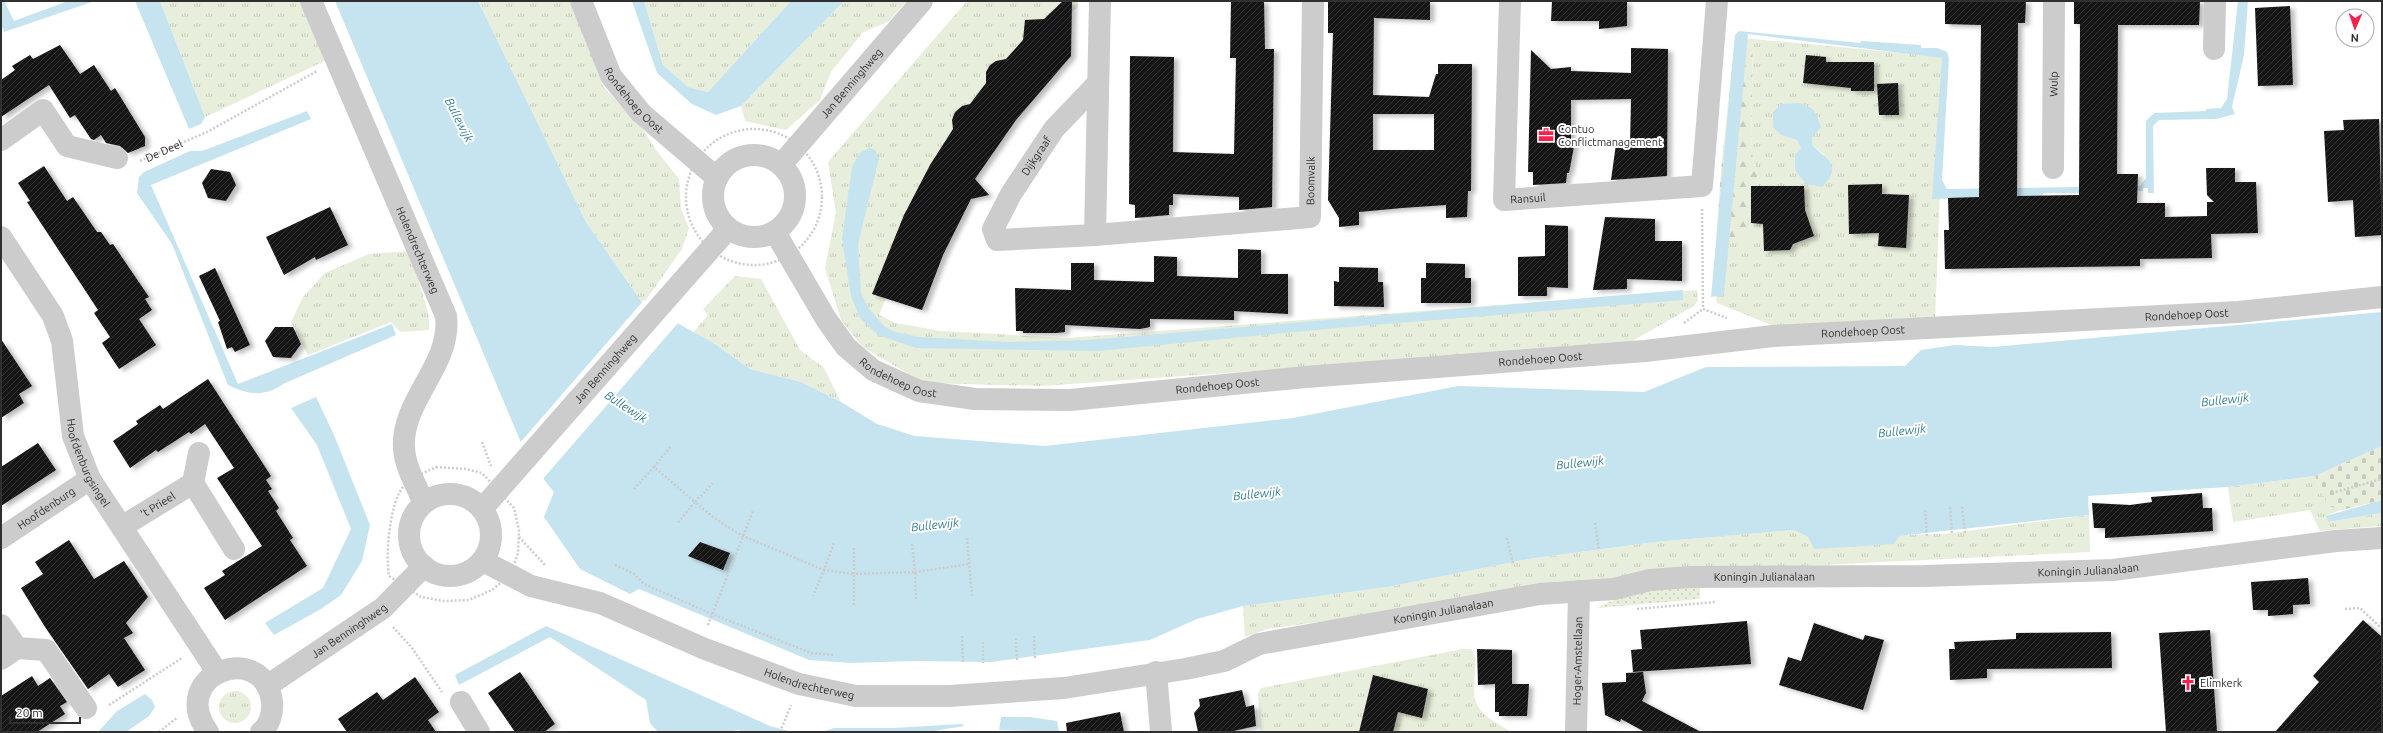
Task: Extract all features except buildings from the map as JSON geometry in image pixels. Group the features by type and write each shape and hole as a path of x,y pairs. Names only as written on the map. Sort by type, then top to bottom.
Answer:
{"street":[{"name":"Holendrechterweg","path":"311,1 446,316 447,325 444,343 433,371 409,418 405,433 404,448 406,463 424,503"},
{"name":"Rondehoep Oost","path":"581,1 611,76 641,113 717,178"},
{"name":"Jan Benninghweg","path":"781,165 922,1"},
{"path":"1095,235 1100,1"},
{"name":"Boomvalk","path":"997,240 1095,235 1310,217 1313,1"},
{"name":"Ransuil","path":"1510,1 1504,200 1702,186"},
{"path":"1702,186 1717,1"},
{"name":"Wulp","path":"2053,168 2054,1"},
{"path":"2214,49 2215,1"},
{"name":"Dijkgraaf","path":"997,240 993,229 1011,194 1054,129 1098,83"},
{"path":"1,140 43,110 68,146 117,158"},
{"path":"746,156 758,156 770,159 781,165 789,175 794,187 795,200 792,212 785,224 775,232 760,237 743,236 728,228 719,218 714,206 713,192 717,178 724,168 734,160 746,156"},
{"name":"Jan Benninghweg","path":"482,509 728,228"},
{"name":"Rondehoep Oost","path":"775,232 826,319 846,347 873,370 919,391 975,398 1070,400 1306,377 1645,351 1773,336 2238,312 2382,297"},
{"name":"Hoofdenburgsingel","path":"1,237 53,316 62,341 73,436 90,479 123,526 141,558 218,672"},
{"path":"199,453 193,483 234,549"},
{"name":"Hoofdenburg","path":"1,538 90,479"},
{"name":"'t Prieel","path":"123,526 193,483"},
{"path":"442,495 461,495 473,500 482,509 489,521 492,534 489,548 483,561 473,570 461,575 448,576 435,573 424,566 415,557 410,546 408,534 416,512 424,503 442,495"},
{"name":"Koningin Julianalaan","path":"1156,672 1185,669 1224,661 1259,644 1540,594 1614,589 1650,580 1690,578 1924,576 2113,570 2336,541 2382,538"},
{"name":"Holendrechterweg","path":"483,561 531,586 600,603 705,649 799,684 856,696 948,696 1064,688 1156,672"},
{"name":"Jan Benninghweg","path":"267,686 383,608 424,566"},
{"name":"Hoger-Amstellaan","path":"1576,732 1579,591"},
{"path":"1,625 9,653 46,650 86,708"},
{"path":"196,726 198,699 202,688 210,677 218,672 233,668 246,669 257,675 267,686 273,707 270,719 261,732"},
{"path":"1156,672 1161,732"},
{"path":"461,702 479,732"}],"path":[{"name":"De Deel","path":"117,158 136,162 207,132 337,60"},
{"path":"687,179 686,206 695,232 710,249 726,261 748,266 770,264"},
{"path":"1702,186 1703,309"},
{"path":"634,489 671,446"},
{"path":"413,479 436,467 466,469 482,473 514,508 520,530 519,537"},
{"path":"654,467 717,520 743,536 824,570 854,574 914,572 970,564"},
{"path":"2332,493 2382,479"},
{"path":"677,524 713,483"},
{"path":"1950,507 1952,535"},
{"path":"1962,507 1964,534"},
{"path":"1925,510 1927,538"},
{"path":"708,623 753,511"},
{"path":"1595,523 1599,551"},
{"path":"967,538 972,596"},
{"path":"1508,538 1513,564"},
{"path":"813,596 834,543"},
{"path":"912,544 916,600"},
{"path":"854,548 854,606"},
{"path":"615,565 634,574 644,584 712,614 811,654 833,655"},
{"path":"2345,608 2360,608 2379,626 2382,622"},
{"path":"388,620 412,648 446,699 461,702"},
{"path":"962,636 963,663"},
{"path":"1034,636 1035,659"},
{"path":"1016,638 1017,660"},
{"path":"983,642 983,663"},
{"path":"86,708 91,712 97,713 201,646"},
{"path":"780,732 792,703"},
{"path":"159,732 196,726"}],"green space":[{"path":"160,1 303,1 329,59 205,117"},
{"path":"478,1 570,1 603,86 644,131 656,150 679,179 681,209 689,228 682,249 643,304 586,222"},
{"path":"644,1 791,1 708,92 688,87 663,65"},
{"path":"844,1 907,1 888,22 863,32 831,72 820,100 786,130 745,121 741,106"},
{"path":"967,1 1078,1 1078,7 1059,23 913,231 879,315 896,323 940,331 1067,338 1697,290 1698,300 1694,306 1625,345 1042,386 924,383 863,347 841,320 825,268 836,213 828,162"},
{"path":"1735,38 1753,39 1751,149 1758,179 1758,214 1749,240 1716,243 1721,170"},
{"path":"1753,39 1945,57 1935,322 1791,333 1717,303 1713,284 1716,243 1758,179 1751,149","holes":["1781,135 1812,138 1812,145 1826,156 1802,148 1797,140"]},
{"path":"410,251 429,316 429,330 400,332 391,322 308,355 291,322 303,297 325,273 369,254"},
{"path":"735,276 761,279 800,350 824,368 841,402 801,382 750,369 715,344 692,334 708,315 703,309"},
{"path":"2382,446 2382,500 2342,510 2328,506 2315,476"},
{"path":"2315,476 2328,506 2382,500 2345,508 2326,516 2328,522 2382,513 2382,526 2320,531 2310,510 2233,522 2228,487"},
{"path":"2089,515 2090,552 1698,571 1267,629 1245,637 1243,606 1388,587 1528,559 1655,542 1794,530 1808,537 1944,534"},
{"path":"1649,588 1700,588 1700,599 1598,608 1607,603"},
{"path":"1463,649 1471,649 1476,664 1474,688 1477,705 1486,716 1511,732 1260,732 1258,694 1261,688"},
{"path":"232,691 238,691 248,698 251,707 250,713 244,720 238,723 232,723 222,716 219,710 219,704 226,694"}],"water":[{"path":"1,1 4,1 14,21 68,1 95,1 4,32 1,24"},
{"path":"135,1 160,1 205,117 201,124 189,129"},
{"name":"Bullewijk","path":"335,1 478,1 586,222 643,304 715,344 750,369 801,382 841,402 877,424 915,436 1045,446 1293,418 1458,386 1644,392 1706,367 1905,366 1921,350 1955,345 1993,347 2382,312 2382,446 2315,476 2228,487 2088,496 2089,515 1899,536 1894,544 1814,549 1808,537 1794,530 1655,542 1528,559 1388,587 1243,606 1197,619 1150,640 991,662 913,661 851,663 809,660 639,589 630,594 580,569 544,517 554,492 545,481 522,445"},
{"path":"632,1 644,1 663,65 688,87 708,92 791,1 844,1 741,106 716,115 692,104 657,73"},
{"path":"2238,1 2248,1 2244,55 2232,107 2235,114 2216,119 2159,120 2153,126 2154,193 2148,193 2148,188 2143,188 2143,191 2126,191 2125,193 2043,193 2042,196 1932,199 1942,58 1748,34 1724,295 1711,297 1735,35 1739,31 1860,43 1861,41 1921,45 1921,48 1937,48 1947,52 1949,58 1942,180 1947,189 2140,186 2146,178 2146,121 2154,113 2206,111 2206,109 2221,108 2227,99"},
{"path":"1799,103 1808,106 1814,111 1821,127 1812,138 1812,145 1828,159 1832,168 1832,174 1822,187 1806,184 1795,170 1795,155 1801,148 1797,140 1781,135 1773,127 1773,112 1781,104"},
{"path":"307,111 311,119 151,185 238,384 392,324 396,335 270,391 263,393 249,393 228,385 172,244 137,193 139,177 144,172 190,151 202,151"},
{"path":"869,148 875,150 879,158 858,244 861,294 869,309 885,327 895,332 920,337 1007,342 1088,340 1683,290 1683,300 1336,328 1098,351 916,348 878,335 860,318 851,296 842,239 852,167 860,153"},
{"path":"316,397 334,435 370,525 362,561 341,595 321,609 274,635 265,623 323,588 351,529 317,445 291,408"},
{"path":"2382,500 2382,513 2328,522 2326,516"},
{"path":"546,626 770,726 793,732 744,732 738,730 729,732 658,732 650,723 646,700 550,637 459,685 455,675"},
{"path":"145,694 152,700 155,707 149,716 126,732 98,732 117,711"},
{"path":"1001,717 1030,717 1057,721 1059,732 999,730"},
{"path":"962,724 964,726 928,732 822,732 834,728 893,728"}],"pier":[{"path":"644,300 678,323 542,480 519,444"}],"place":[{"name":"Contuo Conflictmanagement","path":"1546,135"},
{"name":"Elimkerk","path":"2188,683"}]}
